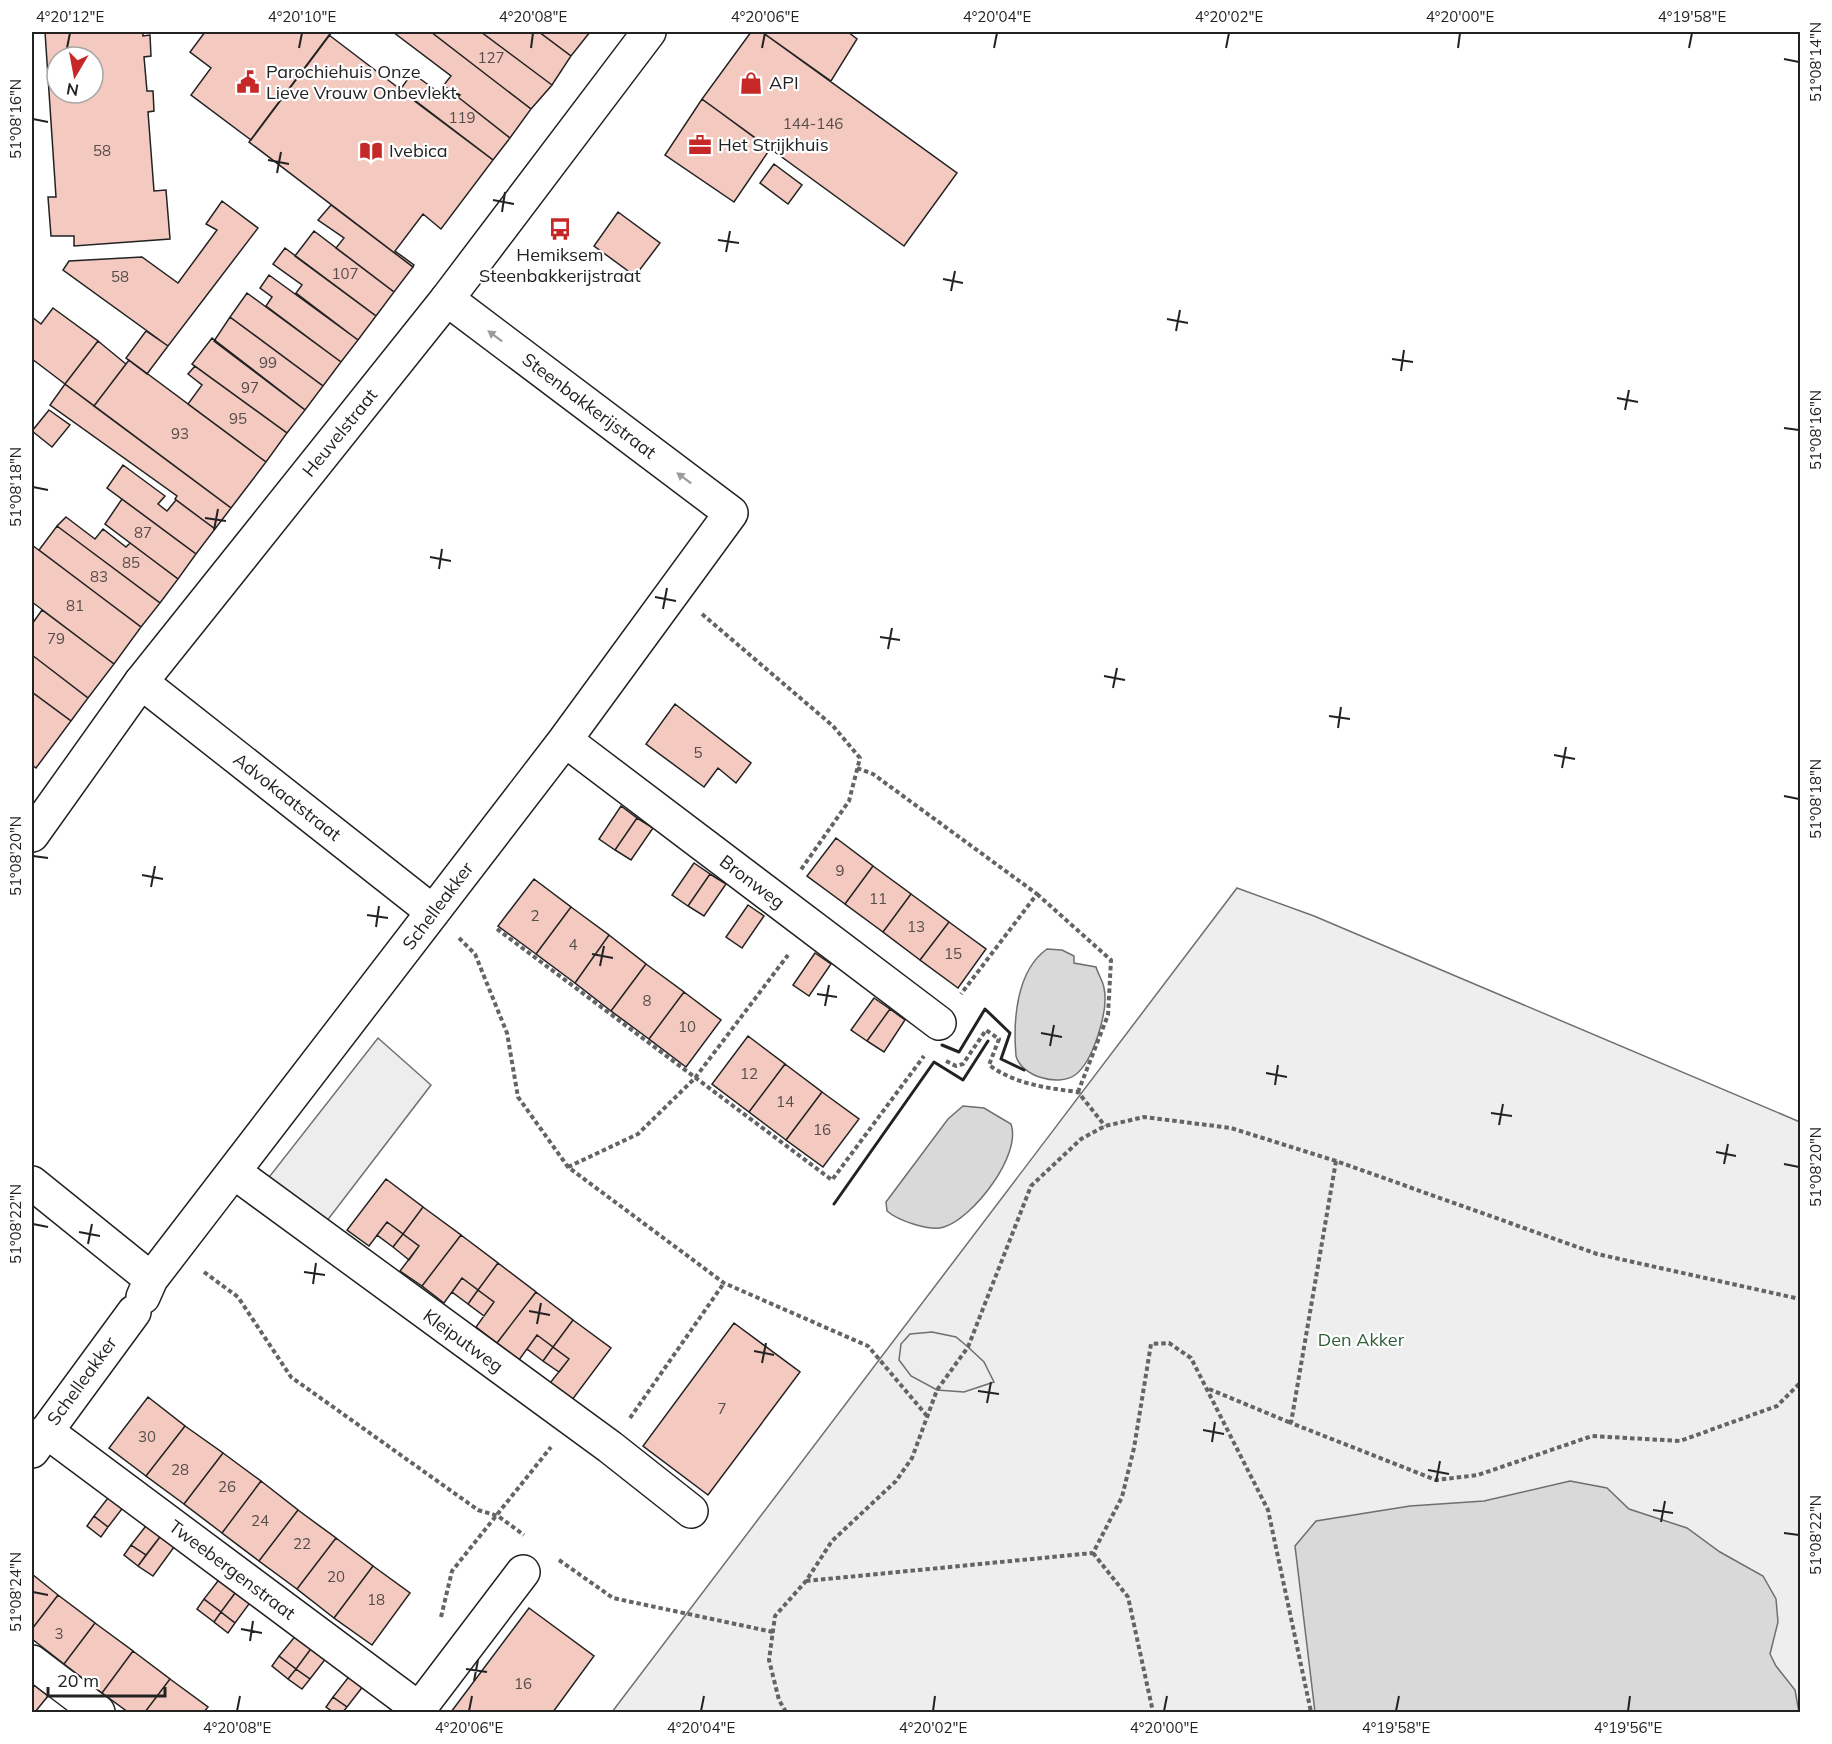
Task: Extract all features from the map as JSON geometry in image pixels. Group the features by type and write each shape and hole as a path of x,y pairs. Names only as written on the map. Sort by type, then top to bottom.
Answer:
{"street":[{"name":"Heuvelstraat","path":"32,835 141,682 447,299 649,32"},
{"name":"Steenbakkerijstraat","path":"447,299 731,513"},
{"name":"Schelleakker","path":"39,1441 174,1250 565,740 731,513"},
{"name":"Advokaatstraat","path":"141,682 433,912"},
{"name":"Bronweg","path":"565,740 810,926 934,1036"},
{"name":"Kleiputweg","path":"234,1172 610,1447 691,1511"},
{"path":"32,1183 143,1296"},
{"name":"Tweebergenstraat","path":"39,1441 417,1711 523,1572"},
{"path":"32,1662 99,1713"}],"path":[{"path":"674,590 833,726 860,758 849,801 778,902"},
{"path":"857,768 873,774 1037,894 1111,960 1108,1015 1078,1092"},
{"path":"497,929 832,1180 1037,894"},
{"path":"433,912 475,954 507,1033 518,1097 568,1167 724,1283 868,1346 927,1416"},
{"path":"568,1167 638,1134 695,1078 810,926"},
{"path":"948,1062 956,1066 963,1064 986,1030 999,1039 989,1065 997,1071 1042,1088 1078,1092 1105,1126"},
{"path":"786,1713 779,1700 769,1660 775,1616 806,1581 832,1541 896,1481 912,1458 937,1390 968,1347 1030,1186 1082,1139 1105,1126 1144,1117 1231,1128 1336,1161 1597,1254 1800,1299"},
{"path":"1291,1423 1336,1161"},
{"path":"174,1250 238,1297 291,1377 478,1510 498,1516 526,1537"},
{"path":"610,1447 724,1283"},
{"path":"1093,1553 1122,1497 1134,1448 1151,1344 1169,1342 1191,1358 1268,1510 1311,1713"},
{"path":"1208,1388 1436,1480 1478,1474 1592,1436 1680,1441 1777,1406 1800,1383"},
{"path":"462,1652 439,1622 453,1572 572,1420"},
{"path":"806,1581 1093,1553"},
{"path":"1093,1553 1128,1597 1153,1713"},
{"path":"555,1557 613,1598 773,1632"}],"green space":[{"name":"Den Akker","path":"1237,888 1314,916 1800,1122 1800,1712 612,1712"}],"shaded area":[{"path":"1047,949 1062,950 1074,956 1074,963 1096,967 1105,998 1102,1022 1088,1059 1075,1075 1059,1080 1041,1078 1032,1074 1019,1063 1016,1056 1016,1013 1023,983 1037,958"},
{"path":"378,1038 431,1085 323,1226 266,1181"},
{"path":"963,1106 984,1108 1011,1124 1012,1137 1009,1152 992,1184 968,1211 944,1227 922,1227 887,1211 886,1202 948,1119"},
{"path":"932,1332 956,1337 984,1362 994,1382 964,1392 937,1390 911,1376 899,1360 901,1344 910,1334"},
{"path":"1570,1481 1607,1488 1629,1509 1687,1528 1720,1552 1763,1576 1776,1599 1778,1622 1770,1654 1776,1666 1795,1690 1799,1712 1315,1712 1295,1546 1316,1521 1410,1506 1484,1501"}],"building":[{"path":"45,32 143,32 143,36 150,35 151,56 144,57 147,91 153,91 154,111 148,112 154,191 166,190 170,239 74,246 74,236 51,236 48,197 56,197 50,105 105,105 105,45 46,45"},
{"name":"Parochiehuis Onze Lieve Vrouw Onbevlekt","path":"205,32 332,32 251,140 191,95 211,68 190,52"},
{"path":"393,32 431,32 531,109 510,138 458,97 460,95 443,86 451,76"},
{"path":"431,32 481,32 552,85 531,109"},
{"path":"481,32 539,32 571,56 552,85"},
{"path":"539,32 590,32 571,56"},
{"path":"751,32 762,32 957,173 904,246 702,99"},
{"path":"762,32 848,32 857,39 831,81"},
{"name":"Ivebica","path":"329,35 493,160 441,229 423,214 395,251 414,265 413,267 249,142"},
{"path":"412,73 448,99 453,94 460,95 458,97 510,138 493,160 400,90"},
{"path":"702,99 770,149 734,202 665,155"},
{"path":"774,164 802,185 788,204 760,183"},
{"path":"222,201 258,228 168,346 63,270 69,261 142,257 178,283 217,230 206,224"},
{"path":"331,205 413,267 394,292 336,248 344,238 318,220"},
{"path":"618,212 660,243 635,276 594,246"},
{"path":"314,231 394,292 376,316 295,256"},
{"path":"285,248 376,316 358,340 296,293 302,285 273,264"},
{"path":"269,275 358,340 341,362 266,306 272,297 260,288"},
{"path":"247,293 341,362 323,386 230,317"},
{"path":"53,308 98,341 65,384 32,359 32,317 41,324"},
{"path":"230,317 323,386 305,410 214,341"},
{"path":"146,331 168,346 147,374 126,358"},
{"path":"212,338 305,410 287,433 192,364"},
{"path":"98,341 126,364 94,406 65,384"},
{"path":"129,360 266,462 231,508 94,406"},
{"path":"195,366 287,433 266,462 188,404 202,385 188,374"},
{"path":"65,384 231,508 215,529 175,499 177,496 50,405"},
{"path":"49,410 70,425 52,447 32,431"},
{"path":"123,465 165,496 158,504 167,511 176,500 215,529 196,554 107,488"},
{"path":"122,499 196,554 178,579 105,524"},
{"path":"66,517 95,539 103,529 126,547 130,543 178,579 160,603 57,526"},
{"path":"57,526 160,603 141,627 39,550"},
{"path":"32,545 141,627 114,664 32,602"},
{"path":"42,610 114,664 88,698 32,655 32,624"},
{"path":"32,655 88,698 71,721 32,692"},
{"path":"32,692 71,721 36,768 32,765"},
{"path":"675,704 751,763 736,783 718,768 704,787 646,744"},
{"path":"621,806 637,818 615,850 599,839"},
{"path":"637,818 653,828 631,860 615,850"},
{"path":"836,838 873,866 845,904 807,876"},
{"path":"694,863 710,874 688,906 672,895"},
{"path":"873,866 911,894 883,932 845,904"},
{"path":"710,874 726,884 704,916 688,906"},
{"path":"534,879 571,907 536,954 498,926"},
{"path":"911,894 949,922 920,960 883,932"},
{"path":"748,905 764,916 742,948 726,937"},
{"path":"571,907 609,935 575,983 536,954"},
{"path":"949,922 986,949 958,988 920,960"},
{"path":"609,935 646,964 611,1011 575,983"},
{"path":"815,953 831,964 809,996 793,985"},
{"path":"646,964 684,992 649,1039 611,1011"},
{"path":"684,992 721,1020 686,1067 649,1039"},
{"path":"874,998 890,1009 867,1041 851,1030"},
{"path":"890,1009 905,1020 884,1052 867,1041"},
{"path":"748,1036 785,1064 749,1112 712,1084"},
{"path":"785,1064 822,1092 786,1140 749,1112"},
{"path":"822,1092 859,1119 823,1167 786,1140"},
{"path":"386,1179 423,1207 403,1234 387,1222 369,1246 347,1230"},
{"path":"423,1207 461,1235 422,1286 400,1271 419,1246 403,1234"},
{"path":"387,1222 403,1234 393,1247 377,1235"},
{"path":"403,1234 419,1246 409,1260 393,1247"},
{"path":"461,1235 498,1263 478,1290 462,1278 444,1303 422,1286"},
{"path":"498,1263 536,1292 497,1343 476,1327 494,1302 478,1290"},
{"path":"462,1278 478,1290 468,1304 452,1292"},
{"path":"478,1290 494,1302 484,1316 468,1304"},
{"path":"536,1292 573,1320 553,1347 537,1335 519,1360 497,1343"},
{"path":"573,1320 611,1348 572,1400 550,1383 569,1359 553,1347"},
{"path":"734,1323 800,1372 708,1495 643,1446"},
{"path":"537,1335 553,1347 543,1361 527,1349"},
{"path":"553,1347 569,1359 559,1372 543,1361"},
{"path":"148,1397 185,1426 146,1476 109,1448"},
{"path":"185,1426 223,1453 184,1504 146,1476"},
{"path":"223,1453 261,1481 222,1533 184,1504"},
{"path":"261,1481 298,1510 259,1561 222,1533"},
{"path":"111,1494 125,1505 108,1527 94,1516"},
{"path":"298,1510 336,1538 297,1589 259,1561"},
{"path":"94,1516 108,1527 101,1537 87,1526"},
{"path":"149,1522 163,1533 146,1555 131,1545"},
{"path":"163,1533 177,1543 153,1576 138,1566"},
{"path":"336,1538 373,1566 334,1618 297,1589"},
{"path":"131,1545 146,1555 138,1566 124,1555"},
{"path":"373,1566 410,1593 372,1645 334,1618"},
{"path":"32,1574 58,1595 32,1629"},
{"path":"221,1577 238,1589 221,1612 204,1599"},
{"path":"238,1589 252,1600 235,1623 221,1612"},
{"path":"58,1595 95,1623 64,1664 32,1639 32,1629"},
{"path":"204,1599 221,1612 214,1622 197,1609"},
{"path":"529,1608 594,1656 553,1712 451,1712"},
{"path":"221,1612 235,1623 228,1633 214,1622"},
{"path":"95,1623 133,1651 102,1693 64,1664"},
{"path":"297,1634 313,1646 296,1669 279,1656"},
{"path":"313,1646 327,1657 310,1679 296,1669"},
{"path":"133,1651 170,1679 145,1712 128,1712 102,1693"},
{"path":"279,1656 296,1669 288,1679 272,1666"},
{"path":"296,1669 310,1679 302,1689 288,1679"},
{"path":"351,1674 364,1685 347,1707 333,1697"},
{"path":"170,1679 208,1707 204,1712 145,1712"},
{"path":"34,1685 48,1696 35,1712 32,1712 32,1688"},
{"path":"333,1697 347,1707 343,1712 333,1712 326,1707"}],"wall":[{"path":"942,1045 959,1052 985,1009 1010,1033 1001,1059 1024,1070"},
{"path":"834,1204 934,1062 963,1080 988,1041"}],"place":[{"name":"Parochiehuis Onze Lieve Vrouw Onbevlekt","path":"248,82"},
{"name":"API","path":"751,83"},
{"name":"Het Strijkhuis","path":"700,145"},
{"name":"Ivebica","path":"371,151"},
{"name":"Hemiksem Steenbakkerijstraat","path":"560,229"}]}
